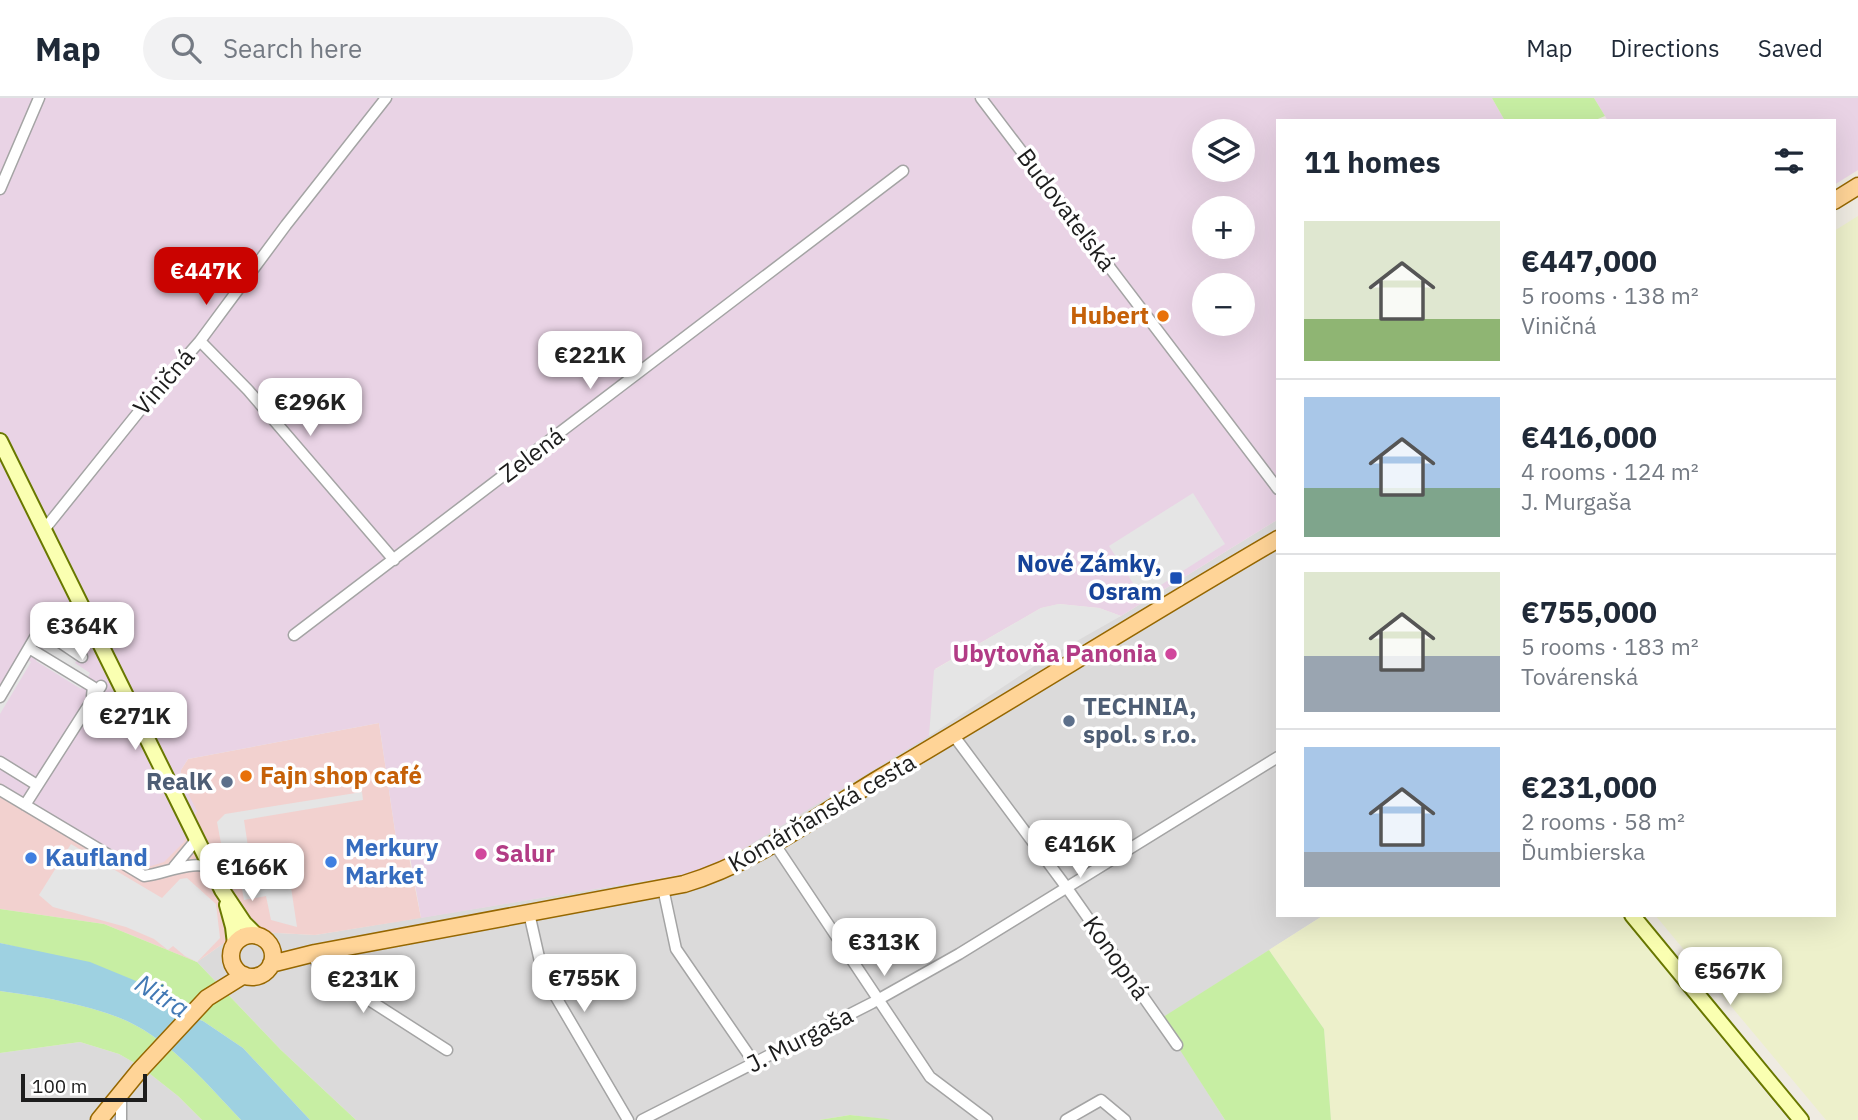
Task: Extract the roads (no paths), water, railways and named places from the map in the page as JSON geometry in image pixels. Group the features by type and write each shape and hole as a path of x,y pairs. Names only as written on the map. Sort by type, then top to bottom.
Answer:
{"main road":[{"path":"1836,200 1858,186"},
{"name":"Komárňanská cesta","path":"271,964 315,953 663,888 710,876 774,843 954,736 1185,593 1276,541"},
{"path":"99,1120 207,998 244,975 260,975 271,964 272,956 263,940 244,937 216,979 207,998"},
{"name":"Komárňanská cesta","path":"263,940 315,953"},
{"path":"233,951 236,969 244,975"}],"street":[{"path":"0,189 39,98"},
{"name":"Viničná","path":"43,531 145,404 200,341 286,225 386,98"},
{"name":"Budovateľská","path":"981,98 1276,486"},
{"name":"Zelená","path":"294,635 903,171"},
{"path":"200,341 248,390 394,559"},
{"path":"0,441 222,890 244,923 263,940"},
{"path":"0,697 37,634 45,632 82,657"},
{"path":"29,648 95,690"},
{"path":"25,805 95,690 117,679"},
{"name":"Konopná","path":"954,736 1067,888 1177,1045"},
{"name":"J. Murgaša","path":"642,1120 880,999 959,954 1276,758"},
{"path":"0,762 37,785"},
{"path":"0,790 144,876 158,874 174,867 211,867"},
{"path":"174,867 197,839"},
{"path":"774,843 930,1077 987,1120"},
{"path":"663,888 676,949 755,1064"},
{"path":"222,890 233,928 233,951"},
{"path":"529,913 543,975 628,1120"},
{"path":"1634,917 1801,1120"},
{"path":"315,953 316,962 327,973 447,1050"},
{"path":"121,1094 121,1120"},
{"path":"1066,1120 1101,1100 1125,1120"}],"water":[{"name":"Nitra","path":"0,943 90,962 158,990 175,1012 203,1021 243,1048 310,1120 241,1120 174,1052 127,1021 48,998 0,991"}],"place":[{"name":"Hubert","path":"1163,316"},
{"name":"Nové Zámky, Osram","path":"1176,578"},
{"name":"Ubytovňa Panonia","path":"1171,654"},
{"name":"TECHNIA, spol. s r.o.","path":"1069,721"},
{"name":"Fajn shop café","path":"246,776"},
{"name":"RealK","path":"227,782"},
{"name":"Salur","path":"481,854"},
{"name":"Kaufland","path":"31,858"},
{"name":"Merkury Market","path":"331,862"}]}
